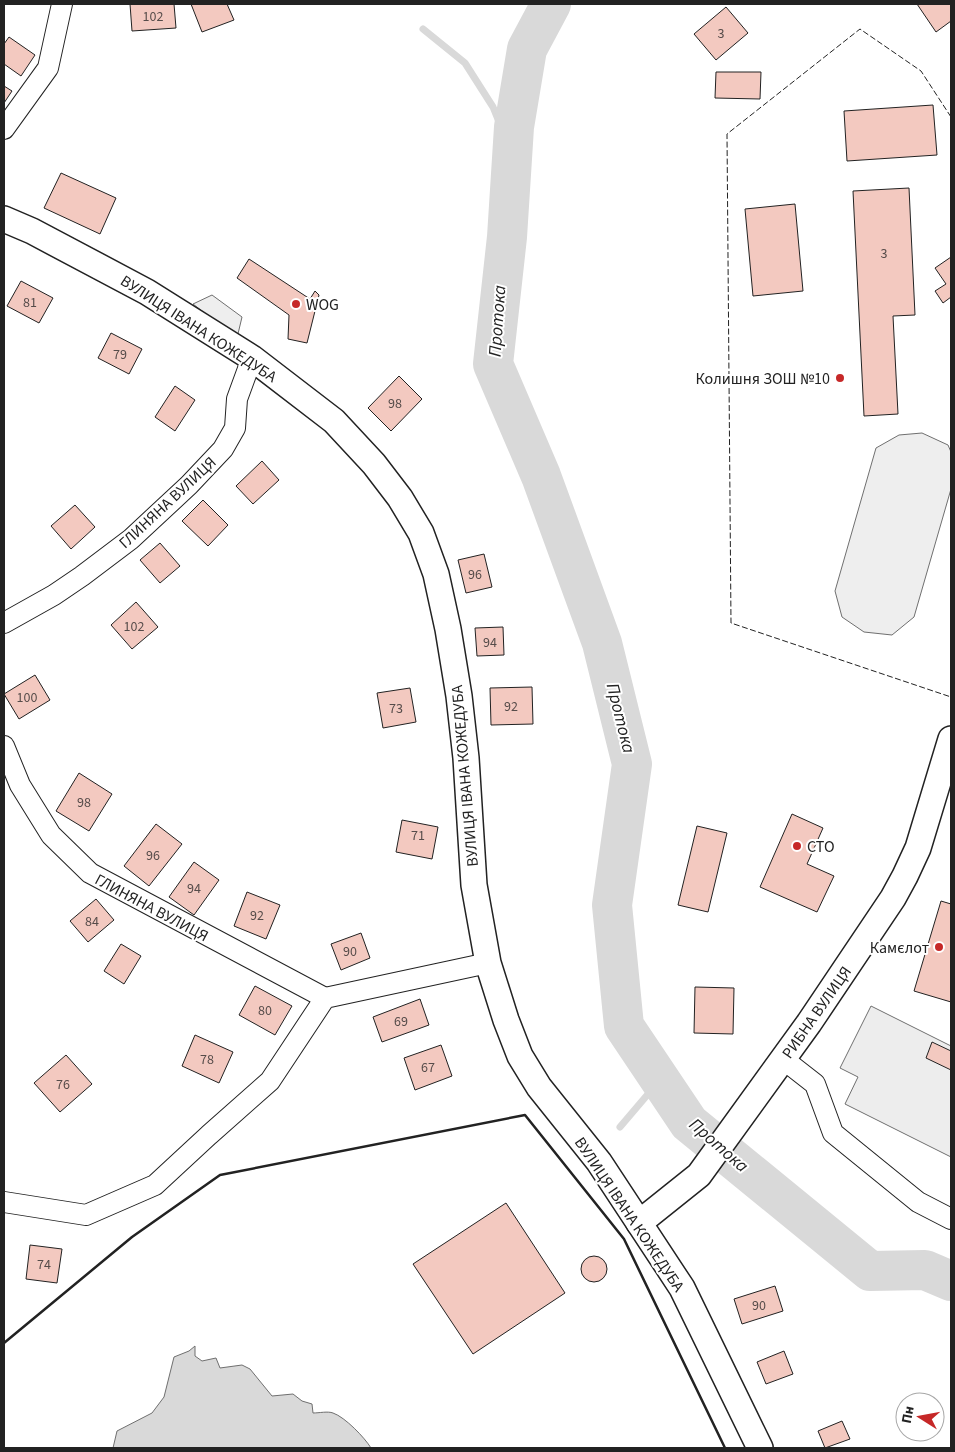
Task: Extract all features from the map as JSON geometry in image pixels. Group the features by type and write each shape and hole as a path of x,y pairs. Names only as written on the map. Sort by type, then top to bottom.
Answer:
{"street":[{"path":"4,130 48,68 62,4"},
{"name":"ВУЛИЦЯ ІВАНА КОЖЕДУБА","path":"4,220 40,235 147,292 252,358 334,421 374,464 400,498 421,534 436,574 448,629 466,758 474,885 488,963 520,1056 539,1087 599,1162 682,1288 760,1448"},
{"name":"ГЛИНЯНА ВУЛИЦЯ","path":"4,623 68,585 131,538 210,463 223,449 235,428 237,399 252,358"},
{"name":"РИБНА ВУЛИЦЯ","path":"639,1223 698,1175 783,1059 864,942 906,876 927,821 951,739"},
{"name":"ГЛИНЯНА ВУЛИЦЯ","path":"4,746 20,785 51,835 90,873 325,998"},
{"path":"4,1202 86,1215 155,1185 270,1082 325,998 488,963"},
{"path":"783,1059 816,1084 833,1134 918,1202 951,1219"}],"shaded area":[{"path":"212,295 242,317 237,338 193,304"},
{"path":"922,433 948,445 951,452 951,489 914,617 892,635 864,632 842,617 835,591 876,448 899,435"},
{"path":"871,1006 951,1046 951,1157 845,1104 858,1077 840,1068"},
{"path":"195,1346 195,1356 202,1361 216,1358 220,1368 242,1365 250,1369 272,1396 293,1394 302,1401 312,1404 313,1413 329,1412 338,1415 354,1428 371,1448 113,1448 117,1431 152,1413 164,1397 174,1357 189,1351"}],"building":[{"path":"130,4 174,4 176,28 132,31"},
{"path":"191,4 227,4 234,20 202,32"},
{"path":"917,4 950,4 951,21 936,32"},
{"path":"726,7 748,33 716,60 694,34"},
{"path":"9,37 35,55 21,76 4,64 4,44"},
{"path":"716,72 761,72 760,99 715,98"},
{"path":"4,86 12,91 4,103"},
{"path":"933,105 937,155 847,161 844,111"},
{"path":"61,173 116,198 100,234 44,208"},
{"path":"909,188 915,315 893,316 898,414 864,416 853,191"},
{"path":"795,204 803,291 753,296 745,209"},
{"path":"951,257 951,297 943,303 935,291 946,284 935,268"},
{"name":"WOG","path":"249,259 310,299 315,291 319,295 307,343 288,339 289,315 237,278"},
{"path":"21,281 53,298 39,323 7,306"},
{"path":"111,333 142,349 129,374 98,358"},
{"path":"399,376 422,399 391,431 368,408"},
{"path":"175,386 195,400 175,431 155,417"},
{"path":"262,461 279,480 253,504 236,486"},
{"path":"203,500 228,525 208,546 182,521"},
{"path":"75,505 95,527 71,549 51,526"},
{"path":"160,543 180,566 160,583 140,560"},
{"path":"484,554 492,587 466,593 458,560"},
{"path":"136,602 158,627 132,649 111,625"},
{"path":"503,627 504,655 477,656 475,628"},
{"path":"35,675 50,700 19,719 4,694"},
{"path":"532,687 533,724 491,725 490,688"},
{"path":"410,688 416,722 383,728 377,693"},
{"path":"79,773 112,794 89,831 56,811"},
{"name":"СТО","path":"792,814 823,828 807,864 834,876 817,912 760,887"},
{"path":"402,820 438,827 432,859 396,852"},
{"path":"156,824 182,844 149,886 124,866"},
{"path":"697,826 727,833 708,912 678,905"},
{"path":"194,862 219,880 194,915 169,897"},
{"path":"247,892 280,905 266,939 234,926"},
{"path":"96,899 114,920 88,942 70,921"},
{"name":"Камєлот","path":"941,901 951,904 951,1002 914,991"},
{"path":"361,933 370,958 341,970 331,944"},
{"path":"121,944 141,956 124,984 104,971"},
{"path":"255,986 292,1006 275,1035 239,1015"},
{"path":"695,987 734,988 733,1034 694,1033"},
{"path":"420,999 429,1025 382,1042 373,1017"},
{"path":"195,1035 233,1052 219,1083 182,1066"},
{"path":"932,1042 951,1051 951,1070 926,1058"},
{"path":"441,1045 452,1076 415,1090 404,1058"},
{"path":"66,1055 92,1084 60,1112 34,1083"},
{"path":"506,1203 565,1293 473,1354 413,1264"},
{"path":"30,1245 62,1249 57,1283 26,1279"},
{"path":"594,1256 603,1260 607,1269 603,1278 594,1282 585,1278 581,1269 585,1260"},
{"path":"775,1286 783,1311 742,1324 734,1299"},
{"path":"784,1351 793,1374 766,1384 757,1362"},
{"path":"842,1421 850,1439 825,1448 818,1431"}],"waterway":[{"name":"Протока","path":"551,4 527,49 514,127 507,237 493,364 541,476 602,643 632,764 612,905 624,1026 689,1123 870,1271 925,1270 951,1281"},
{"path":"423,29 465,63 493,107 512,154"},
{"path":"620,1127 660,1080"}],"fence":[{"path":"951,117 921,71 860,29 727,134 731,623 951,697"}],"wall":[{"path":"4,1343 132,1237 220,1175 525,1115 624,1239 725,1448"}],"place":[{"name":"WOG","path":"296,304"},
{"name":"Колишня ЗОШ №10","path":"840,378"},
{"name":"СТО","path":"797,846"},
{"name":"Камєлот","path":"939,947"}]}
